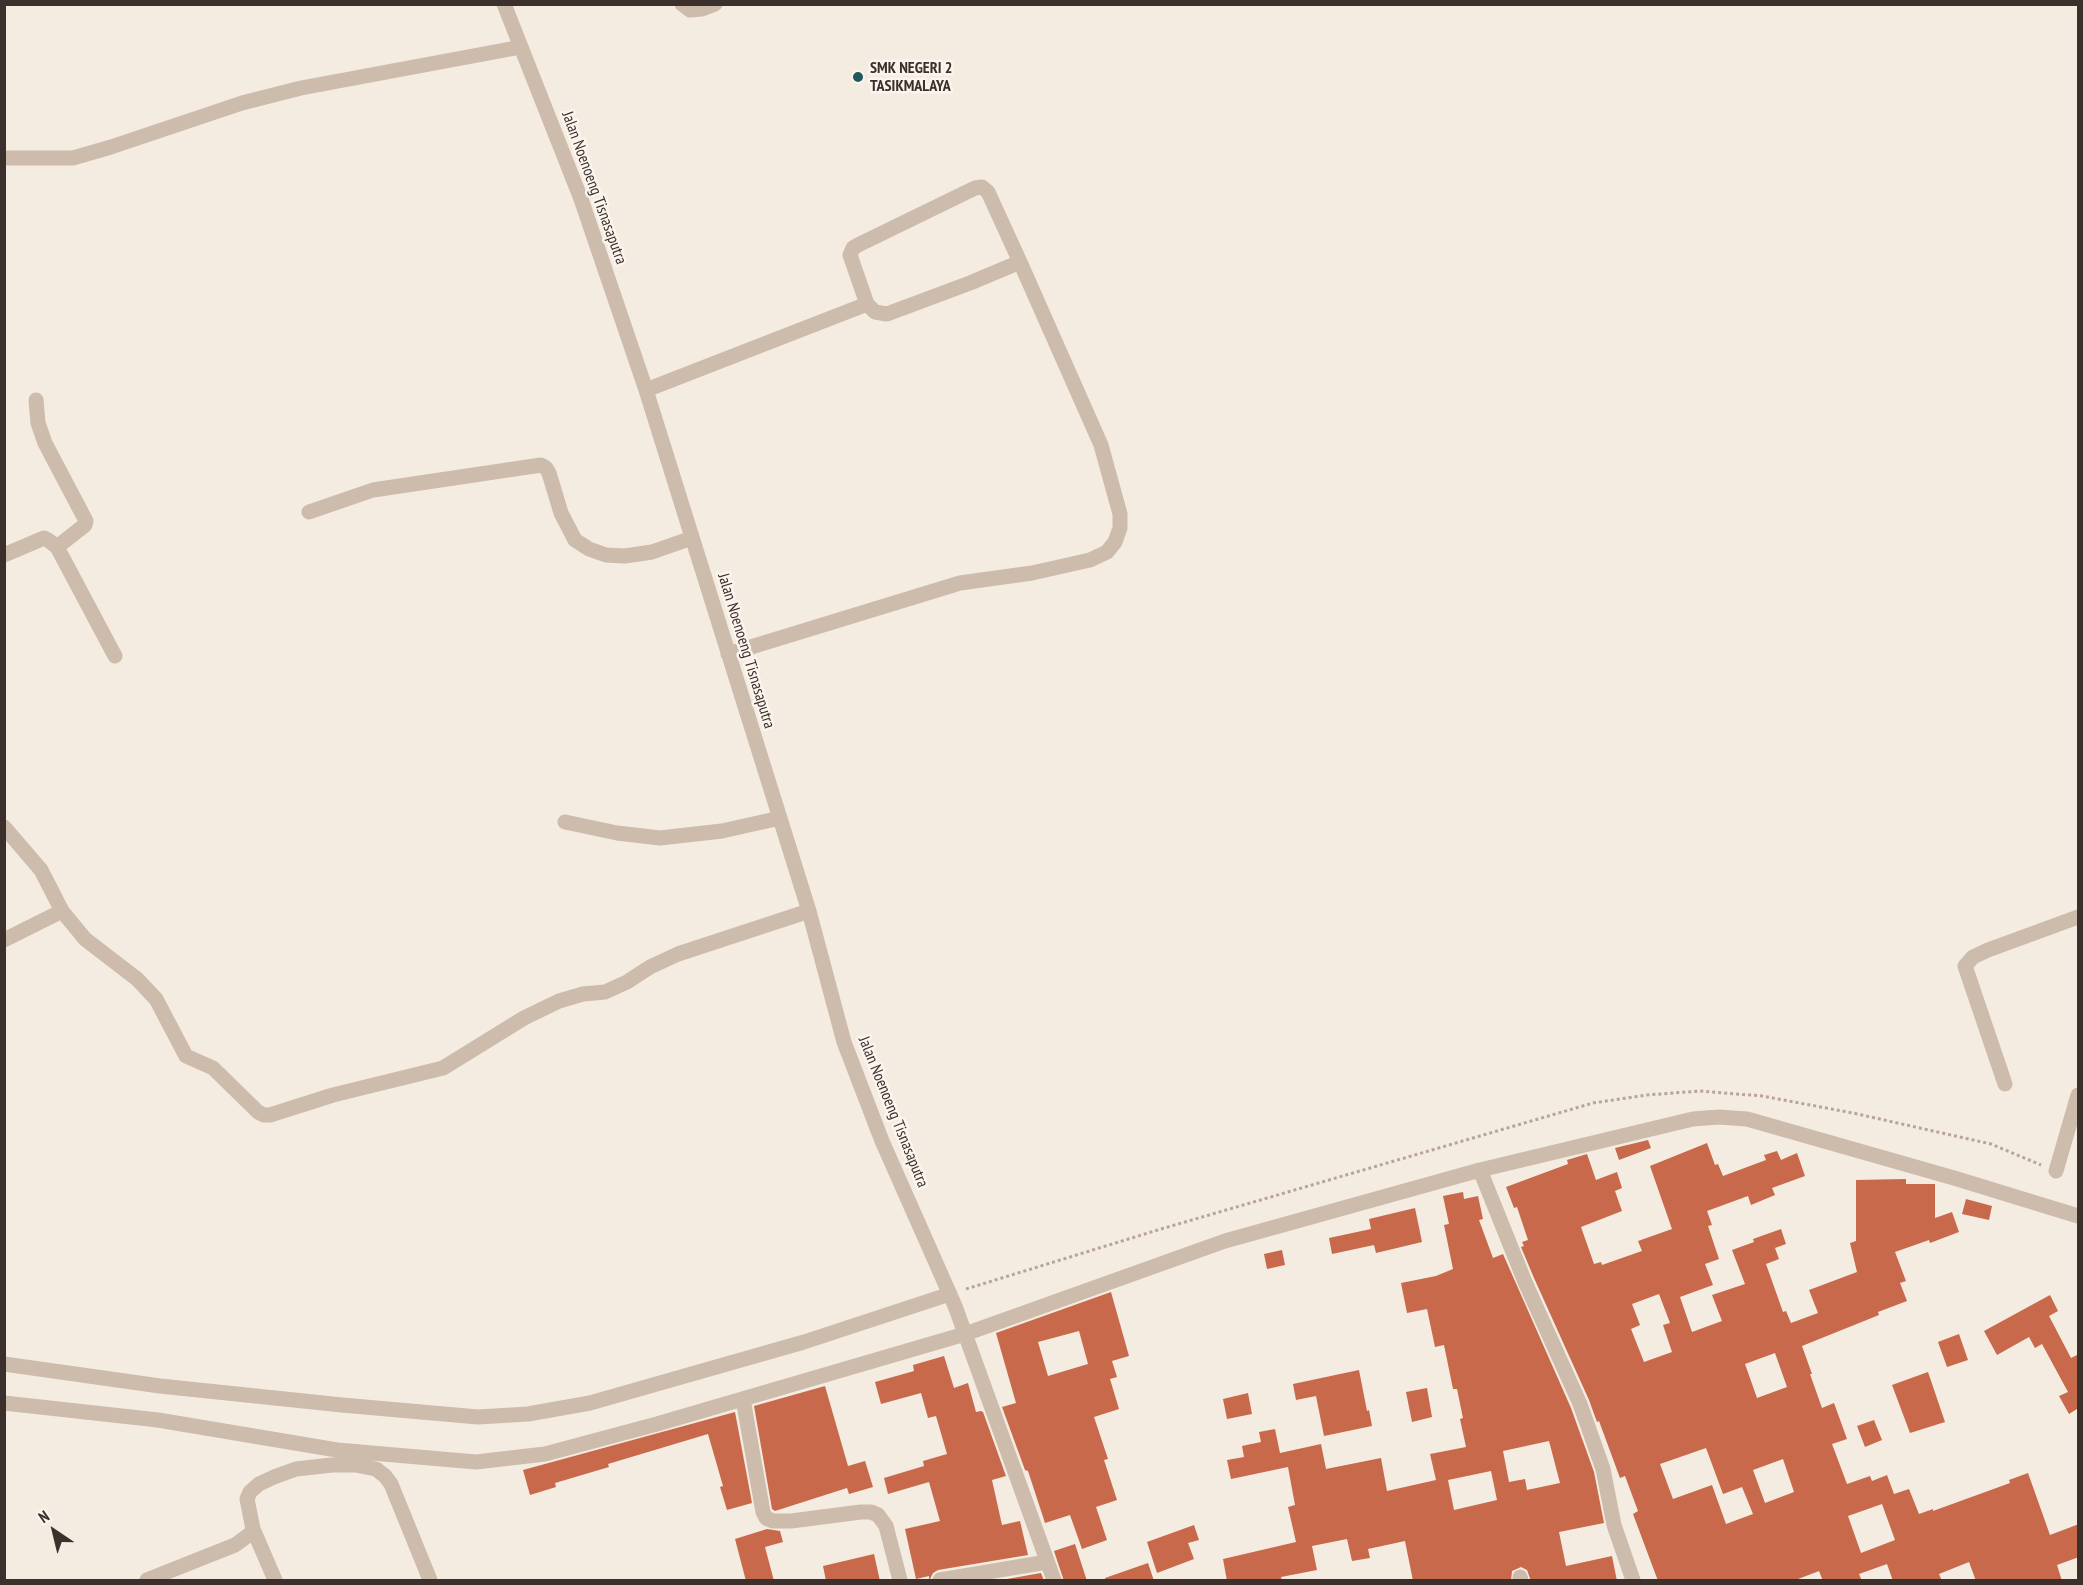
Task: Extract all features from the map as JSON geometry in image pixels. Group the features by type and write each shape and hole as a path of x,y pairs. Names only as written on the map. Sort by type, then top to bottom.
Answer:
{"street":[{"name":"Jalan Noenoeng Tisnasaputra","path":"504,4 581,199 646,390 809,911 844,1042 882,1141 952,1300 1054,1581"},
{"path":"682,4 690,10 702,9 715,4"},
{"path":"4,158 73,158 242,103 301,88 521,47"},
{"path":"728,654 960,583 1032,573 1089,560 1107,552 1115,542 1120,528 1120,514 1101,445 1020,262 988,192 982,187 975,188 853,248 850,255 867,304 875,312 887,314 1020,262"},
{"path":"646,390 867,304"},
{"path":"36,400 38,423 45,443 86,521 86,525 57,547"},
{"path":"309,512 373,490 541,465 549,473 561,513 575,540 590,549 606,555 626,556 652,552 692,538"},
{"path":"4,555 44,538 57,547 115,656"},
{"path":"565,822 616,833 660,838 722,831 780,818"},
{"path":"4,827 41,870 62,911 85,939 137,978 156,999 186,1056 213,1068 258,1112 270,1115 333,1095 443,1068 524,1018 559,1001 583,994 605,992 678,954 809,911"},
{"path":"4,940 62,911"},
{"path":"2005,1084 1965,966 1973,957 2079,917"},
{"path":"2056,1171 2079,1095"},
{"path":"4,1402 158,1420 337,1450 476,1462 545,1454 743,1399 963,1329 1225,1241 1480,1170 1693,1119 1719,1117 1747,1119 2079,1216"},
{"path":"1480,1170 1525,1282 1580,1404 1603,1469 1614,1525 1633,1581"},
{"path":"4,1364 160,1386 342,1406 478,1417 528,1414 590,1403 952,1300"},
{"path":"743,1399 763,1512 766,1518 772,1521 791,1521 861,1512 878,1515 886,1526 900,1581"},
{"path":"274,1581 253,1529 248,1506 250,1492 274,1476 296,1469 332,1465 355,1465 376,1469 385,1476 391,1484 430,1581"},
{"path":"147,1581 235,1545 253,1529"},
{"path":"940,1581 1047,1562"}],"building":[{"path":"1648,1140 1651,1148 1619,1160 1615,1148"},
{"path":"1707,1143 1715,1165 1718,1164 1723,1176 1766,1160 1764,1155 1777,1151 1781,1160 1797,1153 1805,1176 1772,1188 1775,1195 1751,1205 1748,1196 1707,1211 1712,1225 1708,1226 1719,1259 1705,1264 1713,1285 1680,1297 1692,1332 1722,1321 1712,1295 1745,1284 1732,1250 1754,1242 1753,1239 1781,1229 1786,1244 1775,1248 1779,1259 1766,1264 1783,1312 1786,1311 1791,1323 1818,1313 1809,1290 1857,1272 1850,1243 1856,1241 1856,1180 1906,1179 1906,1184 1935,1184 1935,1218 1952,1212 1959,1232 1930,1243 1929,1240 1895,1252 1906,1281 1900,1283 1907,1301 1878,1312 1879,1315 1802,1346 1822,1408 1834,1403 1847,1439 1832,1444 1847,1484 1870,1476 1872,1481 1887,1475 1894,1494 1909,1489 1919,1514 2010,1483 2009,1480 2028,1473 2050,1535 2079,1524 2079,1557 2057,1565 2062,1581 1976,1581 1969,1562 1939,1574 1942,1581 1893,1581 1887,1564 1859,1574 1862,1581 1823,1581 1819,1571 1793,1581 1658,1581 1633,1514 1638,1511 1625,1476 1620,1478 1599,1421 1597,1422 1521,1247 1524,1246 1522,1242 1528,1240 1517,1207 1514,1208 1506,1187 1568,1164 1567,1160 1587,1154 1596,1180 1617,1172 1622,1188 1615,1191 1622,1211 1581,1227 1594,1264 1601,1262 1602,1265 1642,1251 1638,1241 1672,1229 1650,1166","holes":["1659,1294 1670,1323 1663,1325 1672,1352 1644,1362 1631,1329 1640,1325 1632,1304","1775,1353 1787,1387 1757,1398 1745,1364","1706,1448 1723,1494 1742,1487 1753,1514 1726,1524 1712,1485 1673,1499 1660,1464","1783,1459 1794,1492 1765,1503 1753,1470","1882,1504 1895,1540 1861,1553 1848,1516"]},
{"path":"1463,1192 1464,1199 1478,1196 1483,1219 1479,1220 1493,1258 1503,1254 1571,1408 1594,1472 1604,1523 1559,1532 1566,1566 1612,1556 1617,1581 1531,1581 1527,1570 1521,1567 1512,1571 1511,1581 1413,1581 1405,1541 1368,1549 1370,1558 1352,1561 1347,1539 1312,1546 1317,1570 1281,1577 1282,1581 1227,1581 1223,1559 1296,1542 1288,1507 1295,1505 1288,1467 1231,1479 1227,1460 1244,1457 1242,1446 1261,1442 1259,1432 1275,1429 1280,1453 1321,1444 1326,1469 1381,1458 1387,1491 1436,1480 1430,1454 1466,1447 1457,1389 1453,1389 1444,1345 1435,1347 1427,1309 1407,1313 1401,1283 1436,1276 1453,1269 1444,1225 1449,1224 1443,1196","holes":["1549,1441 1560,1483 1527,1490 1525,1479 1509,1482 1503,1451","1491,1471 1497,1500 1454,1510 1448,1480"]},
{"path":"1966,1199 1992,1206 1989,1220 1962,1214"},
{"path":"1415,1208 1422,1242 1376,1253 1374,1245 1332,1254 1329,1238 1371,1229 1369,1219"},
{"path":"1282,1250 1285,1265 1267,1269 1264,1254"},
{"path":"1111,1292 1129,1356 1112,1361 1117,1377 1110,1379 1119,1409 1094,1417 1108,1459 1104,1460 1117,1500 1096,1507 1107,1540 1082,1549 1070,1515 1045,1523 1028,1471 1025,1470 1002,1407 1016,1403 996,1333","holes":["1079,1331 1088,1364 1048,1376 1038,1342"]},
{"path":"2050,1295 2058,1311 2049,1316 2071,1358 2079,1354 2079,1411 2077,1409 2069,1414 2059,1396 2068,1392 2042,1344 2035,1348 2029,1337 1997,1355 1984,1331"},
{"path":"1959,1334 1968,1360 1947,1367 1938,1342"},
{"path":"944,1356 954,1388 968,1383 976,1412 983,1412 1006,1476 992,1480 1002,1525 1020,1521 1028,1555 938,1570 933,1573 929,1581 929,1576 916,1579 905,1529 940,1521 929,1482 888,1494 884,1478 924,1466 923,1461 947,1454 936,1416 928,1418 921,1393 881,1404 875,1382 914,1371 913,1365"},
{"path":"1359,1370 1372,1426 1324,1436 1316,1396 1296,1400 1293,1384"},
{"path":"1928,1372 1945,1422 1910,1433 1892,1385"},
{"path":"825,1386 848,1466 865,1461 873,1487 849,1494 847,1488 775,1511 772,1509 754,1406"},
{"path":"1427,1388 1432,1417 1412,1422 1406,1392"},
{"path":"1248,1393 1252,1414 1227,1419 1223,1399"},
{"path":"735,1412 752,1503 727,1510 720,1487 723,1486 708,1434 608,1464 609,1467 555,1483 556,1487 530,1495 523,1470"},
{"path":"1874,1420 1882,1440 1865,1447 1857,1426"},
{"path":"1194,1525 1199,1540 1188,1543 1194,1559 1157,1573 1147,1542"},
{"path":"767,1529 780,1531 783,1542 765,1547 774,1581 746,1581 735,1539"},
{"path":"1075,1544 1087,1581 1064,1581 1054,1551"},
{"path":"874,1554 880,1581 826,1581 823,1566"},
{"path":"1148,1563 1154,1581 1105,1581 1105,1578"},
{"path":"1041,1573 1044,1581 996,1581"}],"place":[{"name":"SMK NEGERI 2 TASIKMALAYA","path":"858,77"}]}
